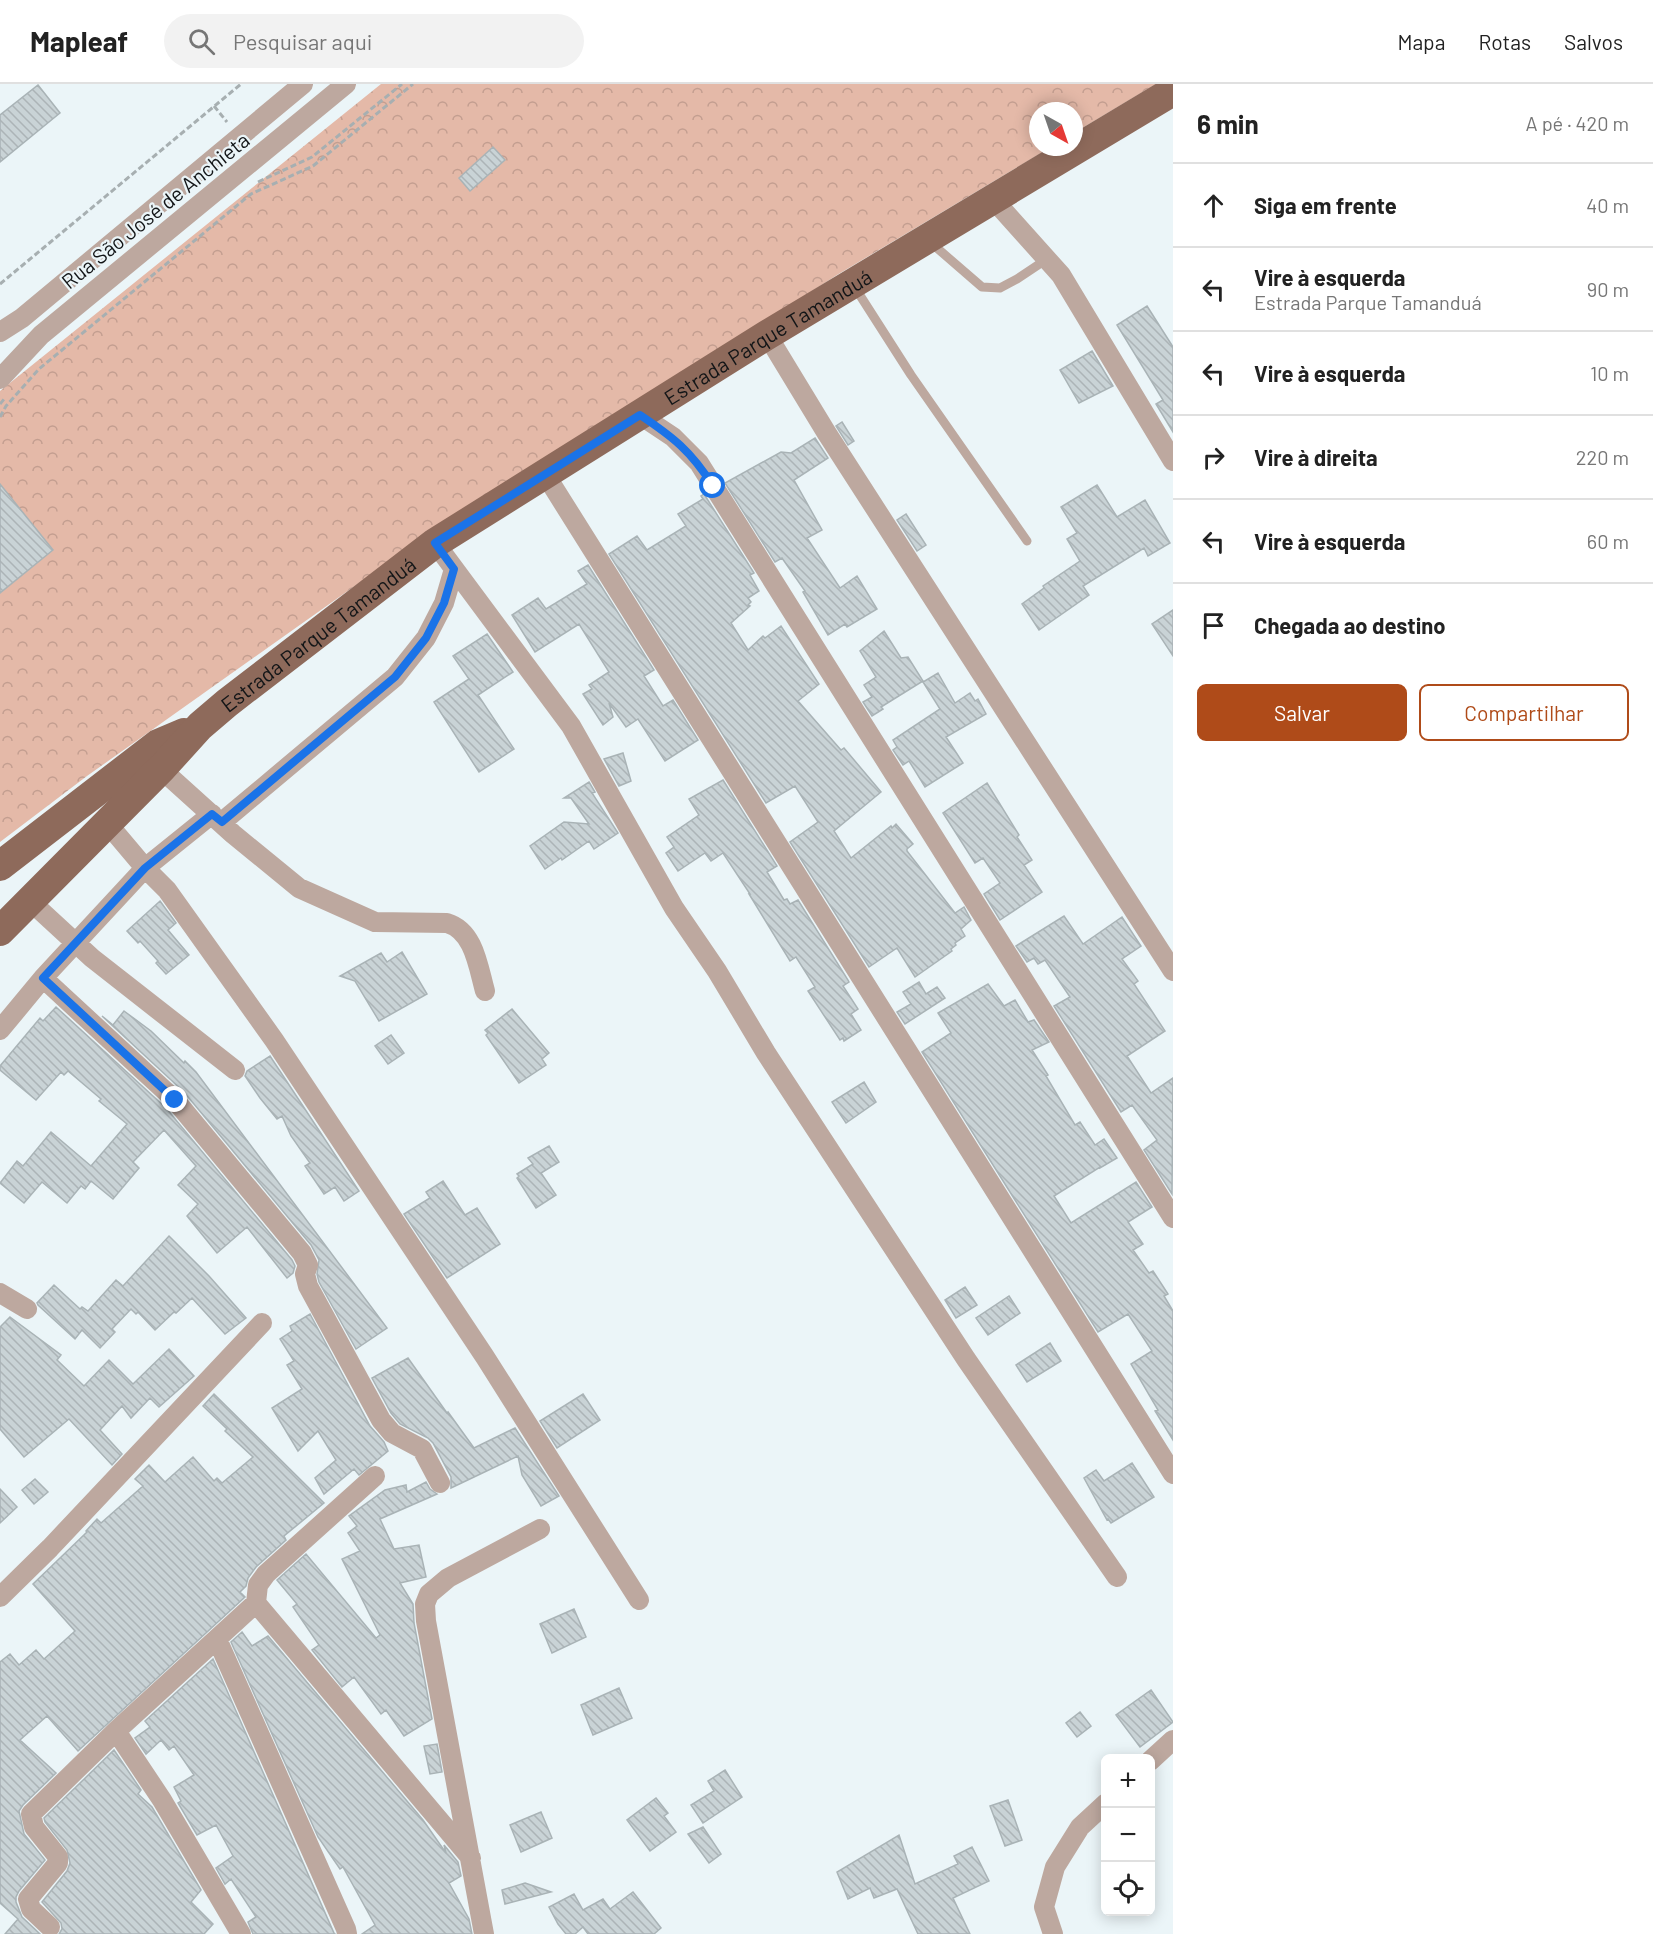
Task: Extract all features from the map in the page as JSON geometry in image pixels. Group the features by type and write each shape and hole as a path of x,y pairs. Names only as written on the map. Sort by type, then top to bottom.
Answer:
{"main road":[{"name":"Estrada Parque Tamanduá","path":"0,931 161,769 200,726 435,543 767,335 1173,91"},
{"name":"Estrada Parque Tamanduá","path":"0,866 158,744 200,726"}],"street":[{"name":"Rua São José de Anchieta","path":"0,332 22,318 303,84"},
{"name":"Rua São José de Anchieta","path":"4,386 40,335 346,84"},
{"path":"993,199 1061,275 1173,461"},
{"path":"767,335 826,432 1173,971"},
{"path":"640,415 673,437 699,463 1173,1218"},
{"path":"544,474 1173,1474"},
{"path":"435,543 571,726 674,908 717,971 766,1053 966,1359 1117,1577"},
{"path":"0,1030 43,978 145,868 217,818 395,677 426,638 444,603 454,569"},
{"path":"161,769 299,888 375,922 447,923 459,926 471,944 485,991"},
{"path":"107,823 167,890 274,1040 485,1357 639,1600"},
{"path":"29,900 75,943 235,1070"},
{"path":"43,978 175,1100 302,1253 308,1265 305,1274 308,1286 381,1420 392,1433 422,1449 440,1484"},
{"path":"0,1293 27,1309"},
{"path":"0,1597 50,1548 262,1323"},
{"path":"50,1927 31,1909 28,1899 58,1863 58,1857 34,1827 31,1814 116,1731 256,1603 258,1585 266,1574 375,1476"},
{"path":"484,1934 426,1621 425,1604 429,1594 448,1578 540,1529"},
{"path":"256,1603 471,1858"},
{"path":"217,1639 347,1934"},
{"path":"116,1731 162,1800 241,1934"},
{"path":"1155,1756 1173,1740"},
{"path":"1053,1934 1044,1907 1055,1867 1080,1827 1101,1808"}],"lane":[{"path":"927,239 982,287 1000,288 1047,259"},
{"path":"853,284 911,375 1027,541"}],"path":[{"path":"0,284 241,84"},
{"path":"256,183 312,157 402,84"},
{"path":"0,417 6,406 39,369 251,194 313,166 413,84"},
{"path":"0,404 4,386"}],"green space":[{"path":"381,84 1156,84 1083,128 1083,102 1029,102 1029,156 1036,156 837,275 359,583 87,776 0,842 0,391"}],"building":[{"path":"38,85 60,113 0,162 0,115"},
{"path":"493,147 505,160 470,191 459,178"},
{"path":"1147,306 1173,347 1173,432 1156,404 1163,400 1117,325"},
{"path":"1092,351 1113,386 1079,403 1060,370"},
{"path":"842,422 854,441 848,445 836,426"},
{"path":"815,438 828,458 794,480 822,530 807,538 840,588 857,576 877,609 847,627 845,624 828,635 803,592 805,591 782,558 775,562 725,483 781,452 791,453"},
{"path":"0,484 53,550 0,593"},
{"path":"1097,485 1117,517 1145,500 1170,543 1148,556 1144,548 1083,586 1089,595 1039,630 1022,604 1044,588 1043,586 1080,561 1067,539 1077,533 1061,507"},
{"path":"704,494 754,573 750,575 759,591 748,598 751,602 748,605 750,606 731,623 748,650 763,636 765,638 781,626 819,684 798,701 841,750 844,748 881,792 834,831 851,858 896,824 913,844 907,851 955,913 964,907 971,920 961,929 965,936 955,943 952,951 915,977 897,948 869,967 790,842 818,822 795,786 766,803 609,554 637,536 647,550 686,526 678,514 703,499 701,496"},
{"path":"906,514 926,545 917,551 897,520"},
{"path":"588,565 654,670 644,676 663,706 673,700 698,740 665,761 638,719 626,727 609,703 613,717 603,725 583,694 592,689 589,685 609,672 579,624 535,652 512,615 538,598 546,609 587,584 578,571"},
{"path":"1173,610 1173,656 1152,624"},
{"path":"884,631 901,658 908,657 923,681 881,707 883,709 872,716 863,702 872,697 864,685 876,677 860,651"},
{"path":"487,634 513,672 478,695 514,749 479,772 434,702 469,679 453,656"},
{"path":"938,673 955,703 970,693 975,701 978,699 986,714 946,737 963,763 925,787 909,761 903,765 893,750 897,747 893,740 940,709 923,682"},
{"path":"623,753 631,781 619,786 604,759"},
{"path":"723,780 777,866 767,872 784,900 787,899 790,904 798,900 849,982 843,986 858,1009 851,1014 861,1030 844,1041 843,1038 840,1040 808,991 815,987 796,957 790,961 723,853 711,861 705,853 678,871 666,853 674,847 667,837 699,815 689,799"},
{"path":"589,782 595,792 592,793 618,833 594,849 589,841 545,869 530,846 564,822 589,824 571,798 564,798"},
{"path":"987,783 1032,860 1024,865 1042,892 1000,920 984,894 1000,883 983,858 975,863 943,813"},
{"path":"160,901 176,923 168,930 189,955 166,974 140,941 138,943 127,931"},
{"path":"1064,916 1083,944 1122,917 1141,946 1122,959 1138,981 1134,984 1165,1031 1127,1056 1151,1093 1173,1078 1172,1194 1144,1150 1157,1140 1132,1105 1121,1112 1054,1006 1070,997 1045,960 1038,964 1034,958 1027,962 1016,946"},
{"path":"402,952 427,994 379,1021 355,981 340,976 381,953 387,962"},
{"path":"919,982 926,994 937,987 945,998 905,1024 897,1012 911,1004 903,992"},
{"path":"988,984 1004,1006 1015,1000 1028,1022 1034,1020 1049,1042 1032,1050 1075,1125 1080,1122 1095,1145 1104,1139 1117,1158 1054,1196 1071,1223 1136,1182 1152,1207 1128,1222 1143,1244 1133,1250 1149,1273 1153,1271 1168,1294 1164,1296 1173,1311 1173,1440 1131,1364 1152,1351 1128,1314 1098,1332 922,1052 951,1033 938,1013"},
{"path":"56,1007 166,1108 292,1260 295,1266 293,1273 287,1278 247,1227 217,1253 187,1216 198,1204 178,1185 196,1166 164,1130 133,1162 139,1168 113,1199 91,1181 85,1189 81,1186 67,1203 42,1182 24,1203 0,1183 17,1161 23,1166 51,1132 91,1166 127,1124 68,1071 64,1075 61,1072 36,1100 0,1070 0,1066 40,1018 43,1021"},
{"path":"512,1009 549,1053 542,1059 546,1065 519,1083 486,1035 488,1033 485,1030"},
{"path":"124,1011 151,1031 196,1072 387,1328 356,1349 319,1282 317,1274 319,1260 311,1245 184,1092 102,1016 113,1025"},
{"path":"391,1035 404,1053 388,1064 375,1046"},
{"path":"270,1056 359,1191 344,1201 335,1187 324,1194 305,1166 310,1163 291,1136 282,1116 277,1119 245,1076 247,1071"},
{"path":"864,1082 876,1102 846,1123 832,1102"},
{"path":"549,1146 559,1162 541,1173 556,1195 536,1208 517,1178 519,1176 517,1174 533,1164 528,1158"},
{"path":"443,1181 465,1215 477,1208 500,1244 447,1278 404,1214 430,1198 426,1192"},
{"path":"169,1236 246,1318 225,1334 192,1298 155,1330 138,1312 136,1314 131,1309 112,1329 115,1332 100,1348 82,1330 75,1339 38,1305 37,1303 54,1285 80,1309 82,1307 88,1311 116,1280 123,1286"},
{"path":"965,1287 977,1305 956,1318 945,1300"},
{"path":"1009,1296 1020,1313 988,1335 976,1318"},
{"path":"310,1314 370,1426 384,1442 388,1451 359,1475 354,1469 324,1494 315,1478 336,1460 318,1431 298,1451 272,1408 302,1389 287,1365 294,1361 280,1339 292,1331 290,1326"},
{"path":"10,1317 61,1355 57,1360 84,1386 109,1360 133,1384 169,1349 194,1376 159,1407 150,1398 131,1418 122,1406 100,1430 122,1454 112,1465 69,1419 24,1457 0,1429 0,1327"},
{"path":"1050,1343 1061,1361 1027,1382 1016,1365"},
{"path":"408,1358 474,1448 515,1428 559,1496 541,1506 522,1475 518,1456 451,1488 451,1477 433,1443 428,1438 400,1424 391,1413 372,1378"},
{"path":"214,1394 324,1503 284,1536 286,1540 256,1567 248,1578 246,1586 240,1592 245,1597 78,1751 47,1716 20,1740 56,1773 19,1811 24,1834 45,1860 19,1891 16,1902 22,1917 40,1934 5,1934 18,1919 0,1903 0,1662 10,1654 19,1665 36,1650 44,1659 75,1631 33,1584 87,1532 97,1519 101,1523 143,1486 135,1479 149,1465 165,1482 193,1457 214,1481 217,1478 222,1483 253,1457 203,1406"},
{"path":"583,1394 600,1420 557,1448 540,1421"},
{"path":"1132,1463 1154,1497 1111,1523 1107,1520 1084,1478 1096,1470 1104,1481"},
{"path":"35,1479 48,1492 34,1504 22,1490"},
{"path":"426,1482 437,1494 380,1519 394,1549 419,1545 426,1577 400,1583 413,1604 414,1623 432,1719 404,1736 386,1710 381,1714 354,1677 342,1687 312,1650 319,1645 293,1607 297,1604 277,1580 306,1554 376,1638 380,1635 342,1559 360,1551 348,1533 357,1526 349,1516 385,1490 406,1485 407,1492"},
{"path":"0,1489 17,1507 0,1523"},
{"path":"574,1609 586,1637 552,1653 540,1624"},
{"path":"242,1632 252,1646 268,1636 423,1820 446,1853 444,1845 458,1862 461,1876 449,1883 469,1919 472,1934 362,1934 375,1925 343,1867 340,1869 318,1837 231,1642"},
{"path":"213,1659 335,1934 253,1934 248,1922 256,1917 231,1879 225,1884 216,1868 233,1856 216,1825 197,1835 178,1803 181,1801 174,1787 194,1775 174,1746 169,1750 161,1740 146,1754 135,1738 150,1727 145,1721"},
{"path":"619,1688 632,1718 593,1735 581,1705"},
{"path":"1151,1690 1173,1722 1140,1747 1116,1715"},
{"path":"1080,1712 1091,1726 1077,1737 1066,1723"},
{"path":"437,1744 442,1772 430,1774 424,1746"},
{"path":"114,1750 141,1790 138,1794 152,1807 201,1890 191,1902 213,1924 204,1934 59,1934 62,1929 61,1923 42,1902 67,1871 70,1863 67,1850 44,1818"},
{"path":"725,1770 742,1797 703,1823 691,1805 714,1791 708,1781"},
{"path":"656,1798 668,1813 664,1816 676,1832 650,1851 627,1820"},
{"path":"1008,1800 1022,1840 1005,1846 990,1806"},
{"path":"541,1812 552,1838 521,1852 510,1825"},
{"path":"703,1827 721,1854 709,1863 688,1834"},
{"path":"899,1835 915,1884 958,1864 954,1856 972,1847 989,1881 953,1898 970,1934 918,1934 897,1889 874,1898 870,1888 848,1899 837,1872"},
{"path":"525,1883 551,1892 505,1904 502,1890"},
{"path":"633,1892 661,1928 654,1934 588,1934 583,1927 575,1934 566,1934 549,1907 574,1894 583,1910 603,1899 610,1909"}],"route":[{"path":"175,1100 43,978 145,868 212,814 222,822 395,677 426,638 444,603 454,569 435,543 640,415 673,437 699,463 713,486"}]}
